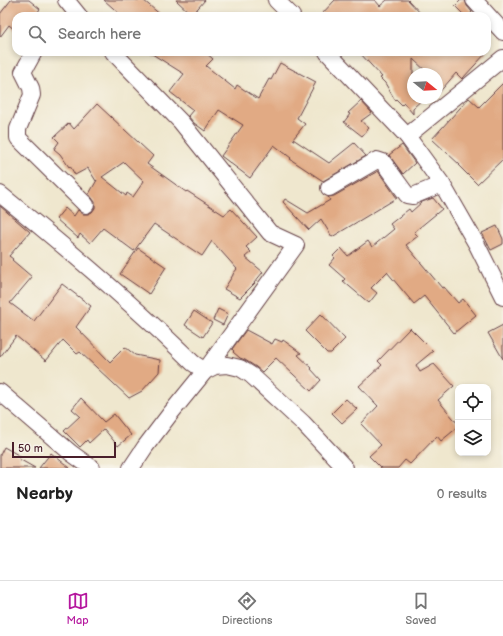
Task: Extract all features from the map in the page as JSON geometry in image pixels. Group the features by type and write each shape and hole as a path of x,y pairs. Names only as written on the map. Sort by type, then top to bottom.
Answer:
{"street":[{"path":"276,0 288,12"},
{"path":"474,0 485,12"},
{"path":"491,19 503,32"},
{"path":"32,56 23,72 31,88 32,95 18,129 18,138 86,205"},
{"path":"117,56 181,122 270,233 296,245 205,371 170,414 131,468"},
{"path":"331,56 407,136 442,184 477,245 503,297"},
{"path":"407,136 503,58"},
{"path":"328,188 377,160 383,162 407,195 413,196 442,184"},
{"path":"0,194 117,291 193,362 205,371"},
{"path":"205,371 215,366 227,365 240,368 251,375 304,423 345,468"},
{"path":"0,392 71,453 92,468"}],"building":[{"path":"11,0 29,0 40,9 38,12 12,12 12,28 9,25 0,37 0,14"},
{"path":"104,0 143,0 157,12 118,12"},
{"path":"176,0 205,0 195,12 189,12"},
{"path":"335,0 375,0 380,6 387,0 408,0 419,12 324,12"},
{"path":"461,0 465,0 467,6 472,12 461,12 455,6"},
{"path":"155,56 210,56 213,59 206,66 235,89 237,85 258,99 280,63 316,82 297,118 305,124 293,139 329,163 354,143 366,156 323,181 290,159 291,158 274,145 250,178 221,156 243,125 219,110 205,131 194,123 188,116 193,110 170,92 184,74"},
{"path":"363,56 483,56 462,79 456,73 443,88 443,68 423,68 413,59 413,68 407,68 407,104 417,104 413,108 413,114 404,103 402,105 396,99 395,100 385,83 380,78 382,77"},
{"path":"503,83 503,159 477,184 459,166 460,165 432,139 469,98 479,107"},
{"path":"361,101 372,113 361,121 369,128 362,136 344,122 350,114 348,113"},
{"path":"97,104 153,156 147,164 186,192 187,191 224,215 231,209 257,237 246,247 251,252 245,257 263,272 255,283 240,298 224,289 237,269 212,241 202,256 154,224 134,251 103,228 90,243 80,234 78,238 56,219 65,208 74,216 78,210 83,214 88,214 95,208 95,202 89,194 97,180 96,181 88,168 75,175 70,166 69,167 60,154 54,149 59,142 54,137 69,123 74,129","holes":["124,162 144,181 133,197 127,193 126,196 102,177"]},
{"path":"402,145 415,163 403,174 389,155"},
{"path":"378,171 397,198 332,237 321,219 309,230 283,202 285,199 308,213 330,200 328,197 334,196"},
{"path":"433,198 442,209 414,232 418,236 406,245 442,288 444,287 458,303 463,299 476,315 454,333 424,296 414,304 387,272 371,288 377,293 369,303 343,281 345,279 329,265 335,258 333,256 341,248 348,256 368,241 372,247 394,229 390,224 409,209 411,212 422,202"},
{"path":"0,206 30,232 9,256 32,277 10,303 34,321 62,284 91,306 76,327 110,362 125,347 135,355 160,360 159,372 142,391 129,398 80,352 77,354 63,340 46,361 16,336 0,357"},
{"path":"497,226 503,239 503,244 491,250 482,233"},
{"path":"138,248 166,267 149,294 120,274"},
{"path":"218,309 228,314 223,325 213,320"},
{"path":"194,311 212,323 203,337 185,325"},
{"path":"321,314 345,339 331,353 327,353 305,331"},
{"path":"503,325 503,359 488,333"},
{"path":"410,328 433,351 416,365 420,372 434,364 454,386 438,400 455,420 455,429 441,441 437,436 410,464 405,460 398,468 381,468 369,456 381,445 361,424 378,406 359,386 382,365 378,361"},
{"path":"246,330 272,344 275,339 282,342 283,340 301,353 298,355 312,368 311,369 321,380 311,391 276,358 262,372 240,358 233,352 234,351 232,349"},
{"path":"81,398 104,422 114,414 131,435 118,446 104,429 89,443 87,440 80,447 64,431 80,416 72,409"},
{"path":"346,399 357,409 342,423 332,413"},
{"path":"4,447 20,456 19,459 35,468 0,468 0,455"},
{"path":"51,453 70,468 39,468"}]}
